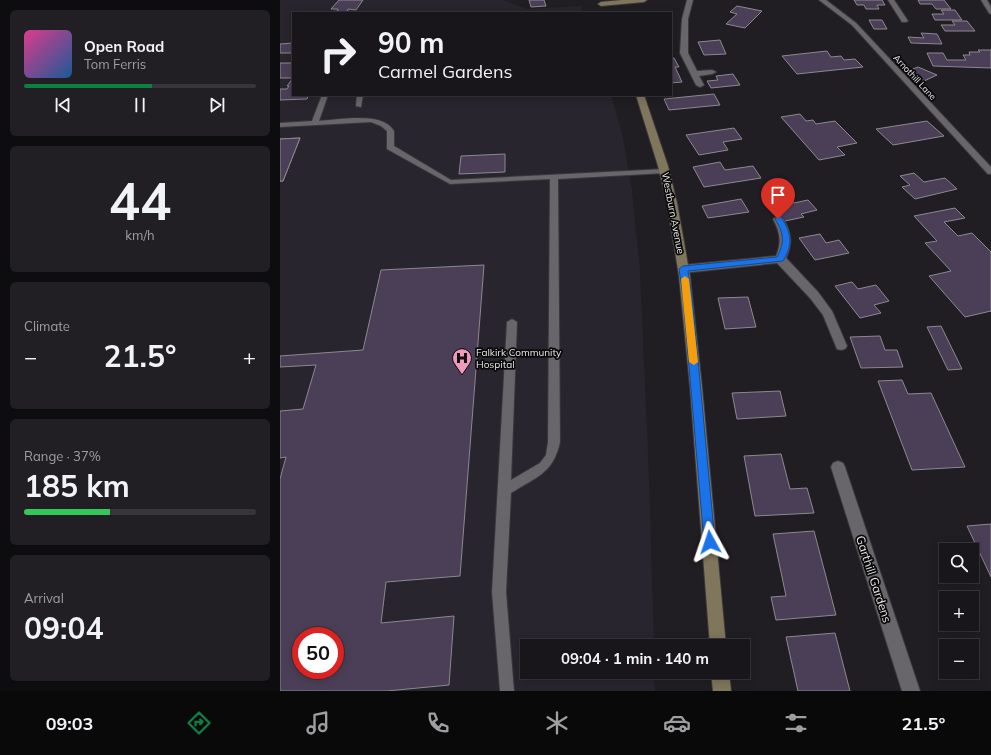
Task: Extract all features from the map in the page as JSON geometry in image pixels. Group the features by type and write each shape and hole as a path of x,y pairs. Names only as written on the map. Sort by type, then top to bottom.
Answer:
{"main road":[{"path":"605,12 600,2 644,0"},
{"name":"Westburn Avenue","path":"640,96 665,171 676,222 688,296 717,639"},
{"path":"721,679 722,691"}],"street":[{"path":"690,0 684,19 684,53 700,84"},
{"path":"892,0 904,21"},
{"path":"694,74 712,72"},
{"path":"778,219 785,230 786,242 786,247 780,260"},
{"path":"683,269 780,260"},
{"path":"780,260 814,295 828,314 841,346"},
{"name":"Garthill Gardens","path":"838,466 911,691"}],"lane":[{"name":"Arnothill Lane","path":"822,0 854,24 991,172"},
{"path":"984,0 991,12"},
{"path":"315,123 325,96"},
{"path":"358,106 360,96"},
{"path":"280,125 371,120 383,124 387,126 391,133 390,147 450,182 665,171"},
{"path":"505,490 544,466 551,456 554,442 554,177"},
{"path":"507,691 498,592 505,490 512,322"}],"shaded area":[{"name":"Falkirk Community Hospital","path":"280,0 503,0 527,9 581,6 583,12 292,12 292,96 611,96 623,138 632,190 640,272 649,477 654,639 520,639 520,679 654,679 655,691 280,691"}],"building":[{"path":"339,0 363,0 356,10 348,9 347,11 354,12 328,12 338,11 338,9 331,9"},
{"path":"529,0 544,0 546,6 531,7"},
{"path":"854,0 882,0 885,5 877,5 879,9 866,9 864,5 857,5"},
{"path":"918,0 944,0 951,9 936,9 932,4 920,4"},
{"path":"737,6 762,11 745,28 726,24 737,14 730,12"},
{"path":"941,10 955,10 962,20 935,20 932,14 944,14"},
{"path":"869,20 882,20 887,29 874,29"},
{"path":"952,21 967,21 975,31 945,31 941,25 955,25"},
{"path":"921,33 937,34 942,44 911,43 908,37 924,38"},
{"path":"720,40 726,54 704,55 698,42"},
{"path":"292,43 292,53 280,53 280,44"},
{"path":"978,50 991,50 991,68 933,66 927,53 943,53 947,60 966,60 963,55 970,55 969,52 980,52"},
{"path":"827,51 831,57 841,56 844,60 855,59 863,67 797,74 782,56"},
{"path":"672,58 674,58 679,67 675,67 682,82 672,83"},
{"path":"280,63 292,63 292,78 280,78"},
{"path":"918,67 937,75 924,81 905,72"},
{"path":"733,74 740,85 711,88 707,81 718,80 716,76"},
{"path":"292,79 292,96 308,96 307,99 280,100 280,89 287,89 289,86 287,86"},
{"path":"714,94 720,105 669,110 664,99"},
{"path":"800,114 806,121 813,120 816,124 835,121 857,143 837,147 845,155 819,160 781,117"},
{"path":"927,121 944,136 893,145 876,129"},
{"path":"734,128 742,139 723,142 728,150 699,155 686,135"},
{"path":"300,138 283,181 280,181 280,139"},
{"path":"300,138 283,181 280,181 280,139"},
{"path":"505,154 505,172 459,174 461,156"},
{"path":"720,162 725,170 753,166 761,178 704,187 693,167"},
{"path":"914,173 924,182 945,178 957,189 915,199 902,187 910,185 900,176"},
{"path":"785,192 794,203 808,200 817,210 801,214 804,217 785,221 766,196"},
{"path":"741,199 749,212 708,218 702,206"},
{"path":"955,208 965,218 944,222 958,236 972,233 991,252 991,311 965,317 929,276 951,271 925,243 937,241 914,216"},
{"path":"820,234 826,243 839,240 849,253 815,260 799,238"},
{"path":"484,265 460,576 386,582 381,623 454,616 449,685 387,691 280,691 280,479 286,457 280,458 280,411 303,409 316,365 280,367 280,356 363,350 381,270"},
{"path":"852,282 858,289 876,285 889,301 874,305 881,313 860,318 835,286"},
{"path":"748,297 756,327 725,329 718,298"},
{"path":"941,326 962,369 948,370 927,327"},
{"path":"880,336 885,350 897,350 903,367 861,368 850,337"},
{"path":"902,380 908,394 931,393 965,467 912,470 878,381"},
{"path":"780,391 786,416 737,419 732,393"},
{"path":"781,454 790,489 807,488 814,513 755,516 744,456"},
{"path":"991,524 991,577 979,552 979,543 975,543 967,526"},
{"path":"814,531 836,615 776,620 771,597 786,596 773,534"},
{"path":"835,633 850,691 798,691 786,637"}],"slow traffic":[{"path":"685,279 694,362"}],"place":[{"name":"Falkirk Community Hospital","path":"462,375"}],"route":[{"path":"710,542 688,296 683,269 780,260 786,247 786,242 785,230 778,219"}]}
